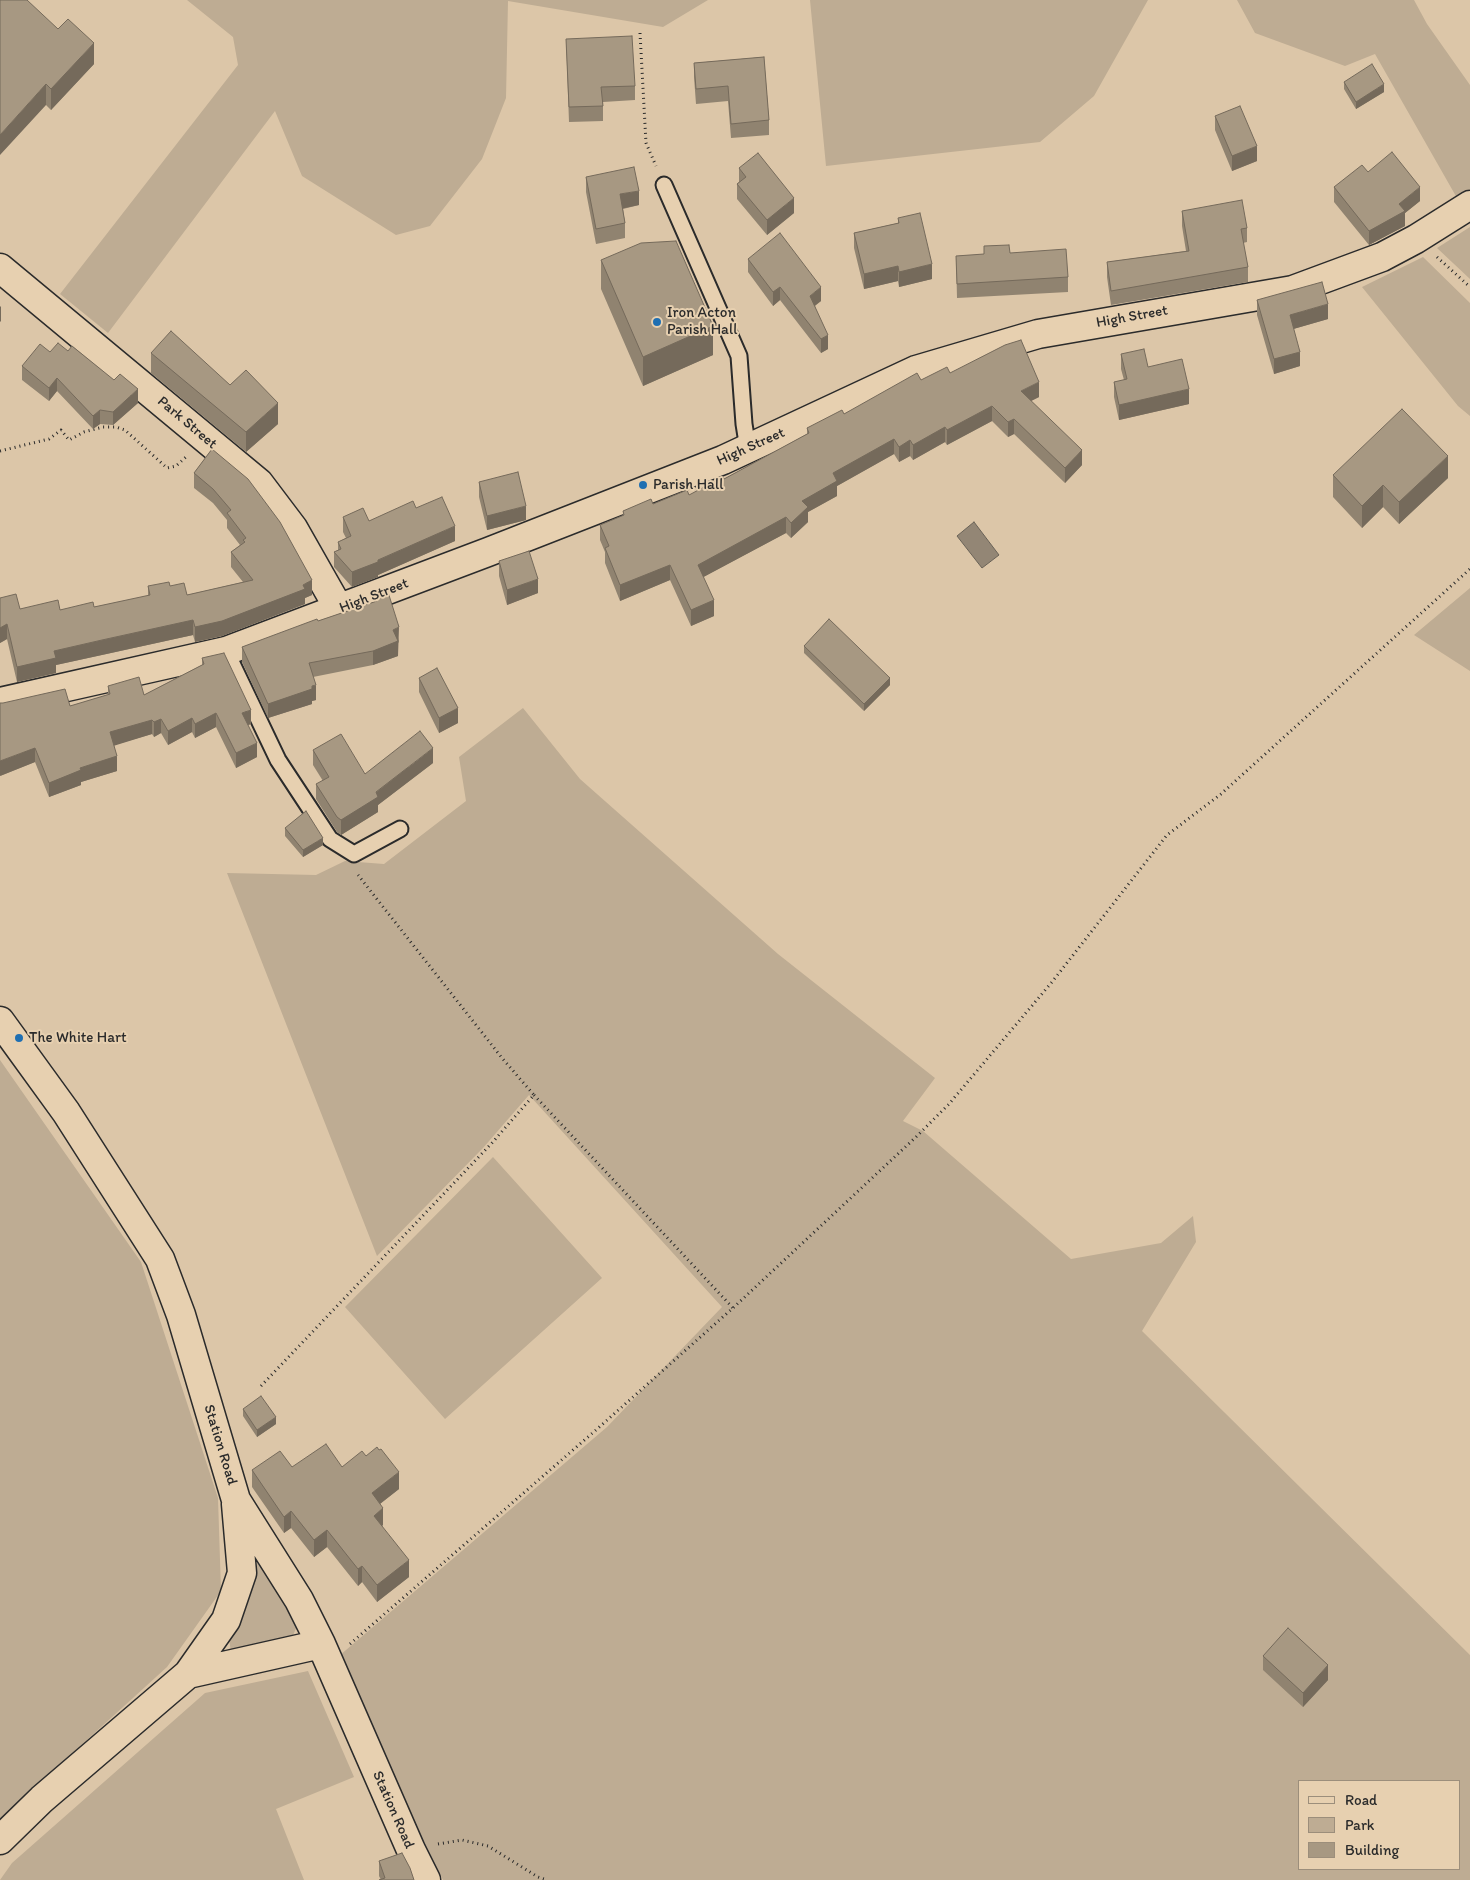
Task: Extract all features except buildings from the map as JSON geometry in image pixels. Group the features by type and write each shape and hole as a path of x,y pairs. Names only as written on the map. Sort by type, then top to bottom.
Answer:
{"street":[{"name":"High Street","path":"0,702 226,651 689,474 748,449 916,370 1038,334 1292,290 1382,257 1416,239 1470,205"},
{"name":"Park Street","path":"0,268 259,483 293,528 339,609"},
{"name":"Station Road","path":"0,1021 66,1112 160,1259 181,1315 236,1500 299,1600 426,1880"},
{"path":"0,1840 42,1799 188,1674 226,1620 242,1574 236,1500"},
{"path":"188,1674 324,1653"}],"lane":[{"path":"664,185 739,356 744,424 748,449"},
{"path":"226,651 278,760 330,839 354,854 400,829"}],"path":[{"path":"640,33 646,143 664,185"},
{"path":"1432,252 1470,287"},
{"path":"0,451 49,439 61,430 69,440 84,432 103,427 126,430 167,468 176,466 191,452"},
{"path":"324,1653 596,1430 733,1308 949,1104 1052,982 1167,835 1221,794 1470,568"},
{"path":"330,839 502,1058 534,1095 733,1308"},
{"path":"261,1386 491,1144 534,1095"},
{"path":"411,1850 462,1840 488,1846 538,1877 547,1880"}],"green space":[{"path":"187,0 708,0 663,27 508,1 506,98 482,159 430,226 396,235 302,176 275,111 108,333 60,294 238,65 233,37"},
{"path":"810,0 1148,0 1094,96 1040,142 826,166"},
{"path":"1237,0 1414,0 1427,24 1470,85 1470,189 1457,198 1375,54 1345,66 1255,33"},
{"path":"1470,227 1470,279 1437,248"},
{"path":"1423,257 1470,303 1470,416 1458,406 1362,287"},
{"path":"1470,588 1470,671 1414,635"},
{"path":"523,708 580,779 778,954 935,1078 903,1121 923,1131 1071,1259 1161,1243 1193,1216 1196,1242 1142,1331 1470,1655 1470,1880 443,1880 339,1656 607,1427 722,1307 529,1095 483,1148 377,1256 227,873 316,875 345,861 384,864 466,801 459,757"},
{"path":"0,1060 141,1262 218,1498 221,1591 167,1667 0,1819"},
{"path":"493,1157 602,1278 445,1419 345,1307"},
{"path":"263,1560 298,1624 290,1642 231,1652 229,1639 250,1595 257,1563"},
{"path":"308,1671 354,1777 276,1809 304,1880 0,1880 12,1863 205,1693"}],"shaded area":[{"path":"974,522 999,555 982,568 957,536"}],"place":[{"name":"Iron Acton Parish Hall","path":"657,322"},
{"name":"Parish Hall","path":"643,485"},
{"name":"The White Hart","path":"19,1038"}]}
